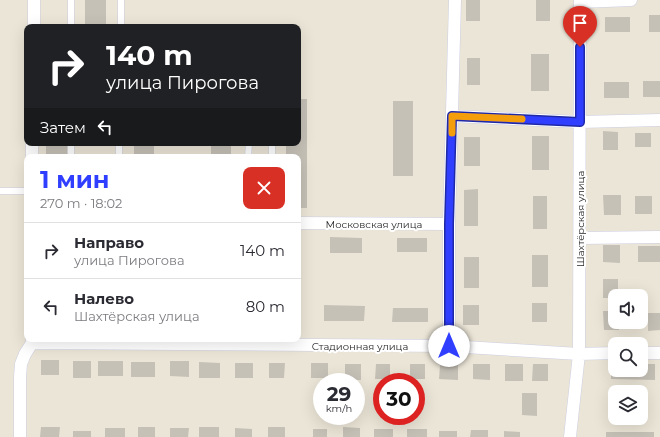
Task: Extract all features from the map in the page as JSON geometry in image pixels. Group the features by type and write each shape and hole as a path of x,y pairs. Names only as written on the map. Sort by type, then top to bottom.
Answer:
{"street":[{"path":"34,0 34,24"},
{"path":"449,346 449,224 455,0"},
{"path":"580,1 631,0"},
{"name":"Шахтёрская улица","path":"570,437 580,354 580,1"},
{"path":"452,116 580,122 660,120"},
{"name":"Московская улица","path":"301,223 449,224"},
{"path":"580,238 660,237"},
{"path":"20,437 21,364 31,342"},
{"name":"Стадионная улица","path":"115,342 449,346 580,354 608,353"},
{"path":"648,353 660,353"}],"lane":[{"path":"71,0 71,24"},
{"path":"121,0 121,24"},
{"path":"0,191 24,191"}],"building":[{"path":"85,0 106,0 106,24 85,24"},
{"path":"466,0 480,0 480,21 466,21"},
{"path":"536,0 550,0 550,21 536,21"},
{"path":"649,15 660,15 660,32 649,32"},
{"path":"605,17 630,17 630,32 605,32"},
{"path":"531,54 549,54 549,91 531,91"},
{"path":"467,58 480,58 480,85 467,85"},
{"path":"643,81 660,81 660,97 643,97"},
{"path":"604,82 629,82 629,98 604,98"},
{"path":"301,99 307,99 307,208 301,208 301,154 286,154 286,146 301,146"},
{"path":"393,101 413,101 413,176 393,176"},
{"path":"603,131 618,132 618,150 603,150"},
{"path":"635,133 651,133 651,147 635,147"},
{"path":"532,136 549,136 549,170 532,170"},
{"path":"464,137 480,137 480,166 464,166"},
{"path":"46,146 67,146 67,154 46,154"},
{"path":"134,146 154,146 154,154 134,154"},
{"path":"211,146 231,146 231,154 211,154"},
{"path":"478,189 478,226 464,226 464,190"},
{"path":"603,195 621,195 621,215 604,215"},
{"path":"533,196 547,196 547,229 533,229"},
{"path":"635,196 652,196 652,214 635,214"},
{"path":"330,237 362,238 362,253 330,253"},
{"path":"397,238 427,238 427,252 397,252"},
{"path":"603,245 620,245 620,263 603,262"},
{"path":"638,246 660,246 660,262 638,262"},
{"path":"532,255 548,255 548,287 532,287"},
{"path":"464,257 479,257 479,288 464,288"},
{"path":"603,279 618,279 618,289 608,289 608,298 603,298"},
{"path":"532,303 547,303 547,322 532,322"},
{"path":"324,305 365,306 364,321 324,321"},
{"path":"463,305 479,305 479,325 463,325"},
{"path":"393,308 428,308 428,322 392,322"},
{"path":"603,311 608,311 608,329 619,330 604,330"},
{"path":"648,313 660,313 660,330 648,331"},
{"path":"41,360 59,360 59,375 41,375"},
{"path":"73,361 91,361 91,378 73,378"},
{"path":"98,361 123,361 123,376 98,376"},
{"path":"170,361 189,361 189,377 170,376"},
{"path":"131,362 155,362 155,377 131,377"},
{"path":"199,362 220,363 220,378 199,378"},
{"path":"235,363 253,363 253,378 235,378"},
{"path":"269,363 285,363 284,378 269,378"},
{"path":"311,363 328,363 328,373 313,373 313,378 311,378"},
{"path":"345,364 361,364 361,373 345,373"},
{"path":"376,364 390,364 390,373 375,373"},
{"path":"410,364 425,364 425,373 410,373"},
{"path":"473,364 490,364 490,380 473,379"},
{"path":"505,364 523,364 523,381 505,381"},
{"path":"533,364 548,364 548,381 532,381"},
{"path":"648,364 655,364 655,380 611,379 611,377 648,377"},
{"path":"440,365 458,365 458,380 439,379"},
{"path":"522,393 537,393 537,416 522,415"},
{"path":"41,427 60,427 59,437 40,437"},
{"path":"138,427 155,427 155,437 138,437"},
{"path":"199,427 219,427 219,437 199,437"},
{"path":"268,427 285,427 285,437 268,437"},
{"path":"343,427 360,428 360,437 343,437"},
{"path":"105,428 125,428 125,437 105,437"},
{"path":"170,428 189,428 188,437 170,437"},
{"path":"235,428 252,429 252,437 235,437"},
{"path":"313,429 327,429 327,437 313,437"},
{"path":"374,429 393,429 393,437 374,437"},
{"path":"407,429 427,429 427,437 407,437"},
{"path":"471,430 488,430 488,437 470,437"},
{"path":"73,431 91,431 91,437 73,437"},
{"path":"439,431 457,431 457,437 439,437"},
{"path":"504,431 520,432 520,437 504,437"},
{"path":"606,432 654,432 654,437 606,437"}],"slow traffic":[{"path":"452,133 452,116 522,119"}],"route":[{"path":"449,346 449,224 452,116 580,122 580,47"}]}
